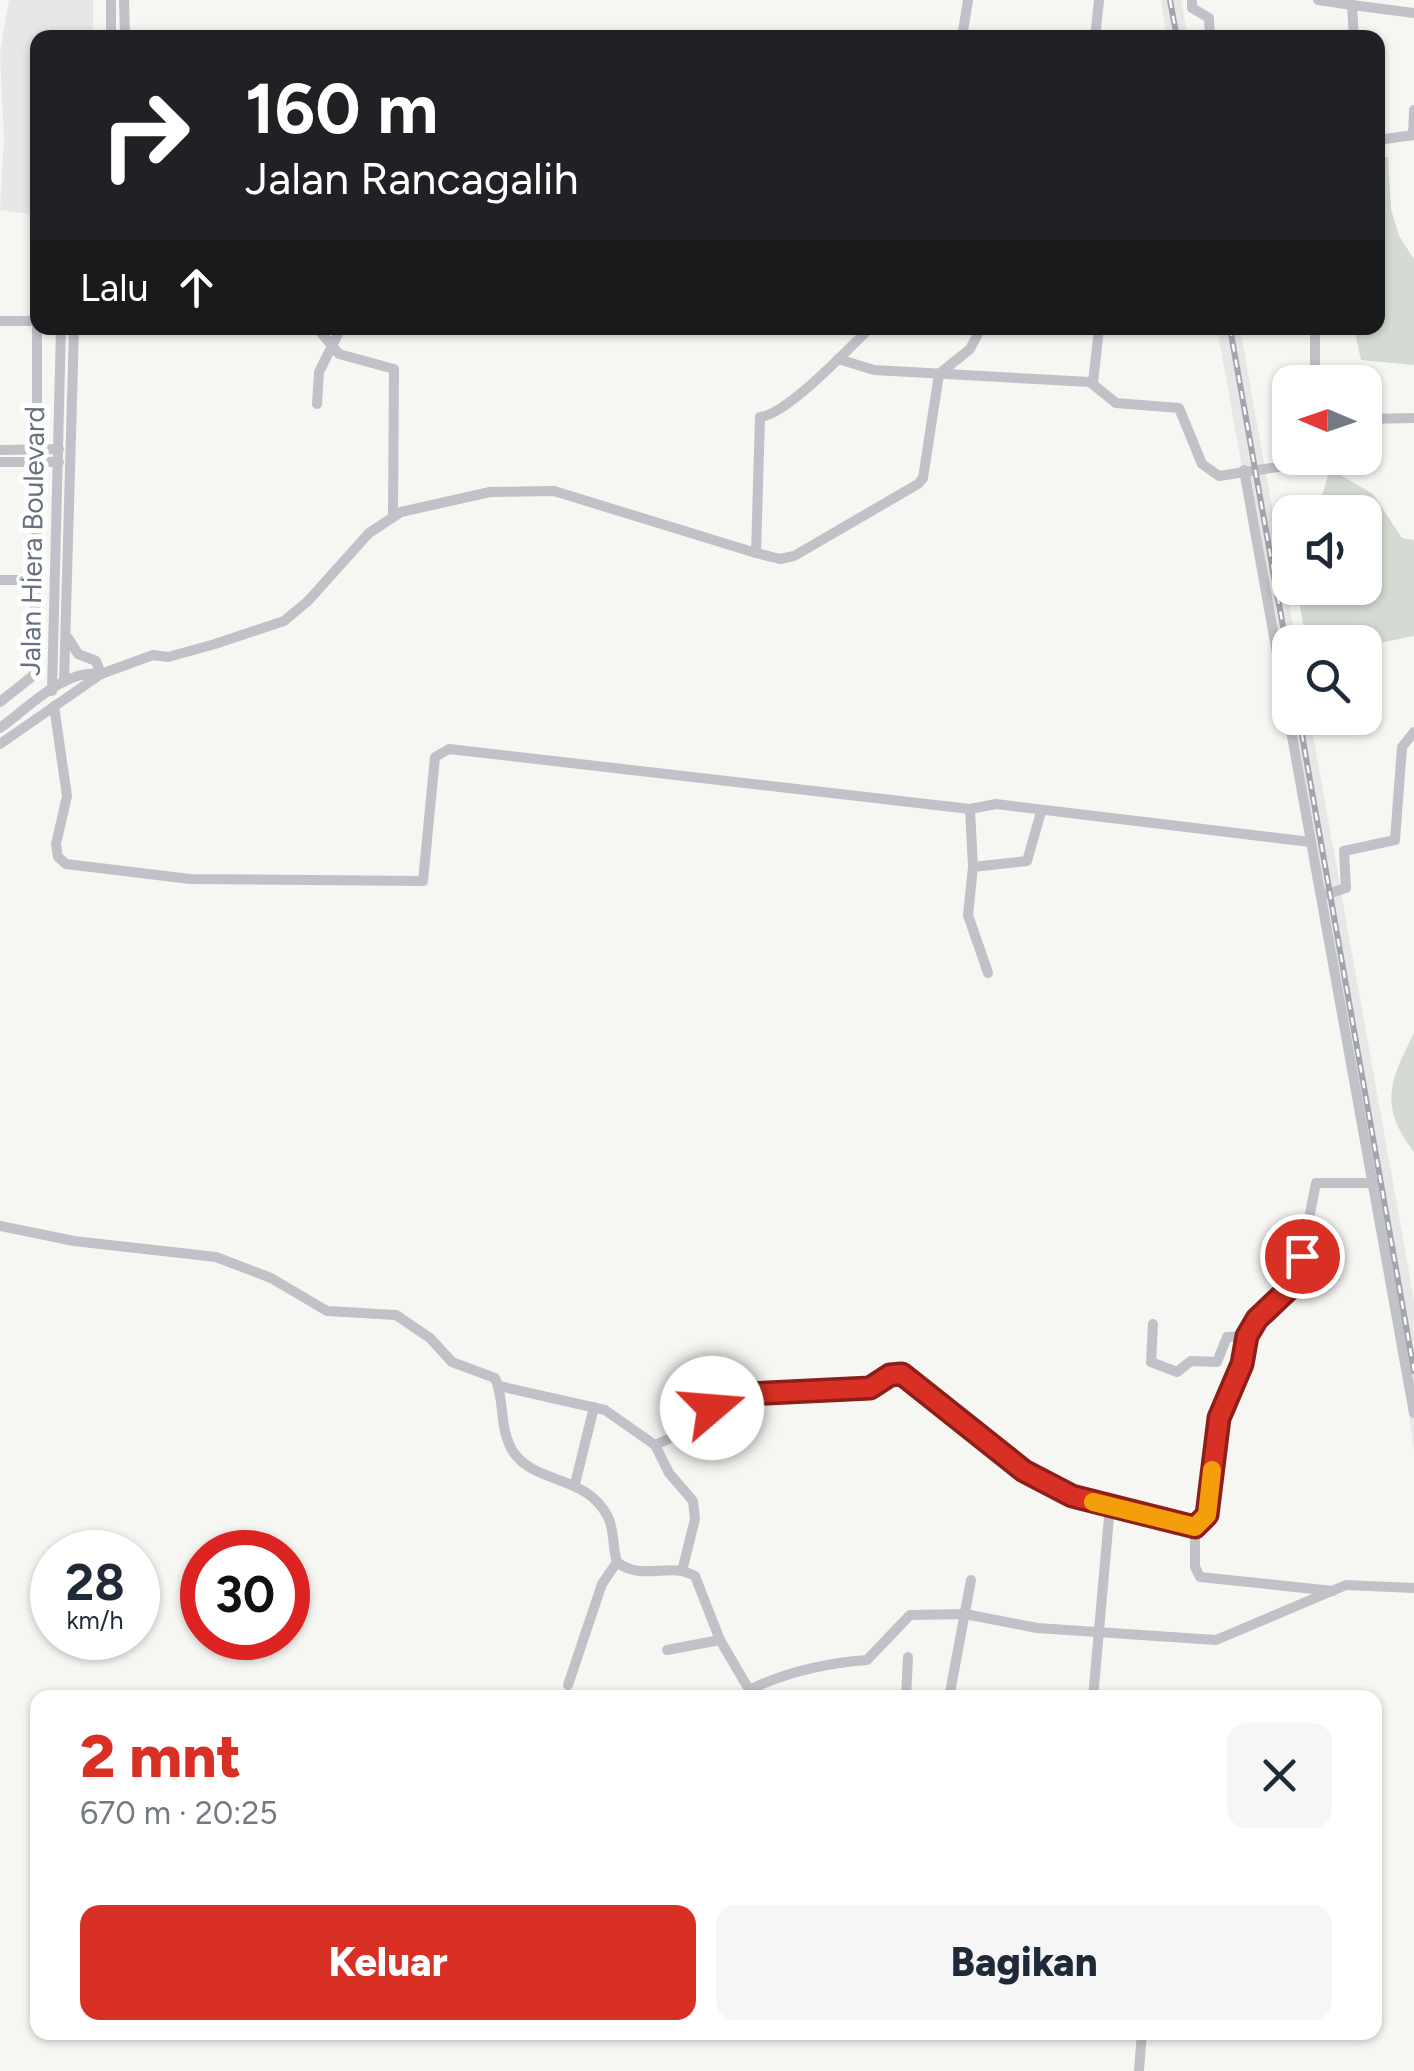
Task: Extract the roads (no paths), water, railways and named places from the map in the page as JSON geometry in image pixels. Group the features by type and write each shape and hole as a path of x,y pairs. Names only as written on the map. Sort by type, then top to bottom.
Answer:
{"street":[{"path":"111,0 111,30"},
{"path":"124,0 124,30"},
{"path":"963,30 968,0"},
{"path":"1096,30 1099,0"},
{"path":"1192,0 1192,8 1209,18 1210,30"},
{"path":"1318,0 1414,13"},
{"path":"1352,5 1354,30"},
{"path":"1385,139 1414,135 1414,110"},
{"path":"0,321 30,321"},
{"path":"37,335 37,415"},
{"name":"Jalan Hiera Boulevard","path":"0,728 52,691 61,335"},
{"name":"Jalan Hiera Boulevard","path":"68,687 65,624 74,335"},
{"path":"323,335 334,349 394,369 393,516 490,492 554,491 780,559 794,556 918,484 939,374 970,349 977,335"},
{"path":"317,404 319,372 339,335"},
{"path":"756,554 760,416 768,416 863,335"},
{"path":"1093,383 1098,335"},
{"path":"1315,335 1315,365"},
{"path":"838,360 866,369 1093,383 1116,402 1179,408 1195,452 1208,471 1230,476 1272,467"},
{"path":"1382,419 1414,418"},
{"path":"5,456 68,455"},
{"path":"1244,470 1414,1413"},
{"path":"0,702 34,675 37,496"},
{"name":"Jalan Hiera Boulevard","path":"0,744 57,704 68,687 154,655 168,657 284,621 308,601 369,533 393,516"},
{"path":"0,580 36,580"},
{"path":"65,624 70,646 85,659 96,661 101,674"},
{"path":"68,687 52,691 57,704 67,796 56,844 61,861 190,879 418,883 425,878 436,757 442,750 970,809 996,804 1310,842"},
{"path":"28,724 42,723 60,734"},
{"path":"1321,896 1346,888 1344,851 1395,840 1402,748 1414,732"},
{"path":"1399,784 1414,784"},
{"path":"970,809 972,866 968,921 988,972"},
{"path":"972,866 1027,860 1041,812"},
{"path":"1334,1591 1200,1576 1195,1567 1195,1527 1207,1515 1219,1418 1242,1364 1247,1336 1297,1279 1316,1183 1374,1184"},
{"path":"0,1226 74,1241 216,1257 271,1278 327,1310 396,1314 430,1338 452,1362 490,1373 498,1386 504,1432 520,1461 575,1484 604,1511 612,1527 617,1562 602,1584 568,1685"},
{"path":"1153,1324 1151,1362 1177,1372 1191,1361 1216,1362 1227,1337 1247,1336"},
{"path":"654,1444 684,1432 694,1410 735,1409 749,1394 870,1388 890,1375 908,1376 938,1407 964,1421 1024,1471 1072,1496 1195,1527"},
{"path":"498,1386 611,1413 654,1444 669,1473 693,1500 693,1527 682,1572"},
{"path":"575,1484 594,1407"},
{"path":"1093,1690 1110,1506"},
{"path":"617,1562 640,1574 682,1572 694,1576 720,1640 750,1690"},
{"path":"951,1690 971,1580"},
{"path":"759,1690 786,1674 839,1661 867,1660 910,1615 966,1614 1096,1633 1216,1640 1354,1583 1414,1588"},
{"path":"668,1650 720,1640"},
{"path":"906,1690 908,1657"},
{"path":"1139,2071 1141,2040"}],"railway":[{"path":"1170,0 1176,30"},
{"path":"1231,335 1283,625"},
{"path":"1302,735 1414,1371"}]}
